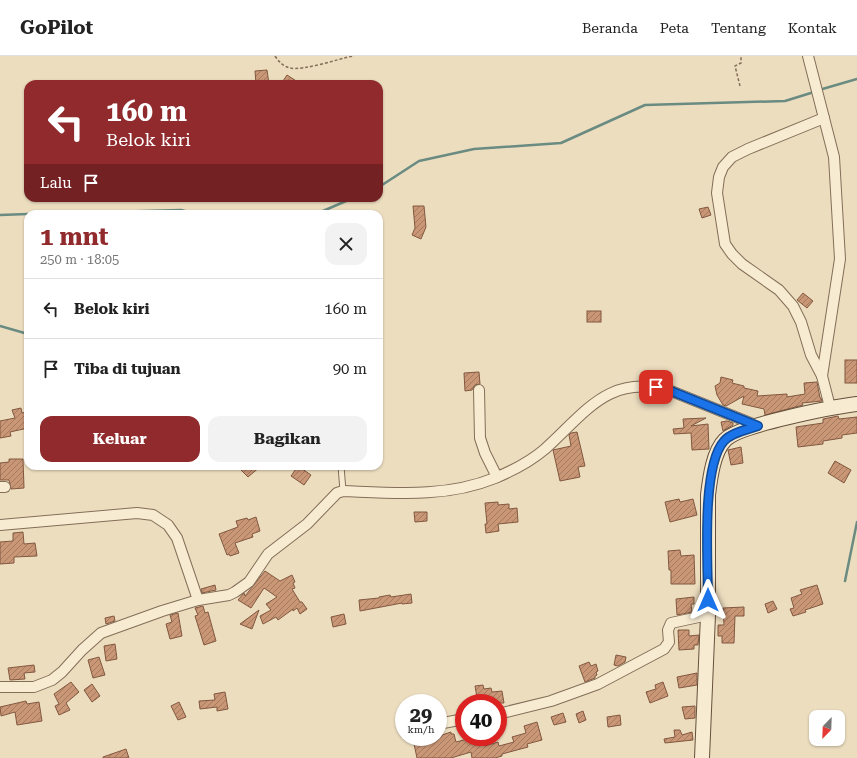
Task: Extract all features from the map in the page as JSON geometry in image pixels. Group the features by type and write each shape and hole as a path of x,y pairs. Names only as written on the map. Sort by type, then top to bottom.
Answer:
{"street":[{"path":"808,56 834,157 840,259 822,376"},
{"path":"824,118 732,157 723,167 719,177 717,193 725,244 742,264 779,290 793,306 802,322 812,356 822,376 830,407"},
{"path":"0,687 34,687 52,680 101,633 162,610 198,600 229,595 242,588 254,575 268,554 307,524 317,515 331,498 343,490 423,493 459,490 476,485 517,467 536,455 601,399 611,392 622,388 641,386 656,387 671,391 758,426"},
{"path":"479,390 480,438 485,453 497,477"},
{"path":"702,758 708,615 708,495 714,462 724,441 736,434 758,426 830,407 857,404"},
{"path":"0,525 137,513 153,516 168,526 177,538 198,600"},
{"path":"507,712 551,701 598,684 664,649 669,642 668,630 671,623 708,615"}],"lane":[{"path":"341,470 343,490"}],"path":[{"path":"275,56 280,63 290,68 304,67 353,56"},
{"path":"740,86 735,66 741,63 741,56"}],"building":[{"path":"267,70 268,80 256,80 255,71"},
{"path":"287,75 295,80 284,80"},
{"path":"413,206 424,206 426,227 421,239 412,235 415,228"},
{"path":"708,207 711,215 702,218 699,209"},
{"path":"803,293 813,301 807,308 797,300"},
{"path":"587,311 601,311 601,322 587,322"},
{"path":"845,360 857,360 857,383 845,383"},
{"path":"479,372 480,384 475,385 472,390 465,391 464,373"},
{"path":"721,377 733,380 732,383 744,386 744,388 758,391 757,396 787,394 787,397 805,394 804,383 817,382 822,401 802,403 803,405 765,415 764,409 742,404 744,396 726,406 723,405 717,395 715,386 720,383"},
{"path":"21,408 22,413 24,413 24,429 10,432 11,436 0,438 0,421 15,418 12,410"},
{"path":"838,416 839,419 857,417 857,433 842,435 842,438 823,441 823,444 798,447 796,427 823,423 823,419"},
{"path":"706,418 691,426 708,424 709,449 692,450 691,433 674,434 673,429 684,428 683,419"},
{"path":"727,421 733,423 733,425 723,431 721,422"},
{"path":"577,432 585,466 578,467 580,477 560,481 553,450 571,446 569,435"},
{"path":"741,447 743,463 731,465 728,450"},
{"path":"9,459 23,459 24,488 11,489 9,480 0,480 0,463 9,462"},
{"path":"835,461 851,470 844,483 828,473"},
{"path":"241,470 256,470 248,477"},
{"path":"295,470 304,470 311,475 304,485 291,476"},
{"path":"679,499 680,502 693,499 697,515 670,522 665,502"},
{"path":"498,502 498,505 509,504 509,509 517,508 518,522 498,524 499,531 486,533 485,524 487,524 485,503"},
{"path":"414,512 427,512 427,521 415,522"},
{"path":"256,517 260,531 252,534 253,537 235,543 239,553 230,556 229,554 227,555 219,534 238,527 236,521 247,518 248,520"},
{"path":"23,532 24,544 35,543 37,556 14,557 14,563 0,564 0,542 13,541 13,533"},
{"path":"680,550 681,556 694,555 695,584 671,584 671,570 669,570 668,551"},
{"path":"265,571 280,581 292,575 295,582 293,583 295,588 292,589 300,602 302,602 307,609 300,614 297,608 293,611 293,609 278,620 276,617 263,624 260,616 271,610 266,604 277,597 264,588 251,608 238,600 244,593 245,596"},
{"path":"215,585 216,590 202,593 201,589"},
{"path":"817,585 823,604 793,616 790,609 794,608 791,598 802,594 800,590"},
{"path":"411,594 412,603 402,603 360,611 359,600 379,598 390,595 391,597"},
{"path":"694,597 694,604 691,604 692,612 677,615 676,599"},
{"path":"773,601 777,609 768,613 765,604"},
{"path":"203,606 205,613 208,612 216,641 204,645 195,616 198,615 195,608"},
{"path":"744,607 744,616 735,616 734,643 722,643 722,636 718,636 718,625 724,625 723,608"},
{"path":"259,610 252,629 240,624"},
{"path":"178,613 182,636 170,639 166,624 172,622 170,615"},
{"path":"344,614 346,624 333,627 331,617"},
{"path":"114,616 115,621 106,624 105,618"},
{"path":"678,630 689,630 689,636 699,635 698,645 694,645 694,649 679,650"},
{"path":"115,644 117,659 106,661 104,646"},
{"path":"616,655 626,657 625,662 618,666 614,665"},
{"path":"99,657 105,675 93,678 88,660"},
{"path":"589,662 591,666 596,664 598,671 596,672 597,675 595,678 585,682 579,666"},
{"path":"34,665 35,672 24,673 25,679 10,680 8,668"},
{"path":"697,673 697,685 679,688 677,677"},
{"path":"71,682 79,692 66,703 70,710 59,715 55,706 59,704 54,694"},
{"path":"663,682 668,696 650,703 646,692 656,689 655,685"},
{"path":"92,684 100,696 92,702 84,690"},
{"path":"483,685 484,689 491,688 492,692 502,691 502,694 476,694 475,686"},
{"path":"225,692 228,709 217,711 217,707 200,709 199,701 215,700 214,694"},
{"path":"26,701 27,704 39,702 42,721 17,725 15,712 1,716 0,707"},
{"path":"179,702 186,717 178,720 171,706"},
{"path":"695,706 695,718 685,719 682,707"},
{"path":"583,711 586,720 579,723 576,714"},
{"path":"563,713 566,722 554,725 551,717"},
{"path":"620,715 621,725 608,727 607,717"},
{"path":"537,722 542,740 527,744 528,747 502,754 502,756 495,758 472,758 471,752 451,758 417,758 414,746 447,746 447,733 451,732 451,734 454,734 455,746 507,746 507,744 514,742 512,737 526,733 524,726"},
{"path":"674,730 680,730 682,735 692,732 693,740 665,743 664,739 675,737"},
{"path":"126,749 129,758 103,758 103,757"}],"waterway":[{"path":"819,90 857,79"},
{"path":"383,184 419,161 474,149 561,143 645,105 785,101 814,92"},
{"path":"325,210 344,202"},
{"path":"0,215 24,214"},
{"path":"0,326 24,333"},
{"path":"845,581 857,522"}],"route":[{"path":"656,387 671,391 758,426 729,437 724,441 714,462 708,495 708,600"}]}
